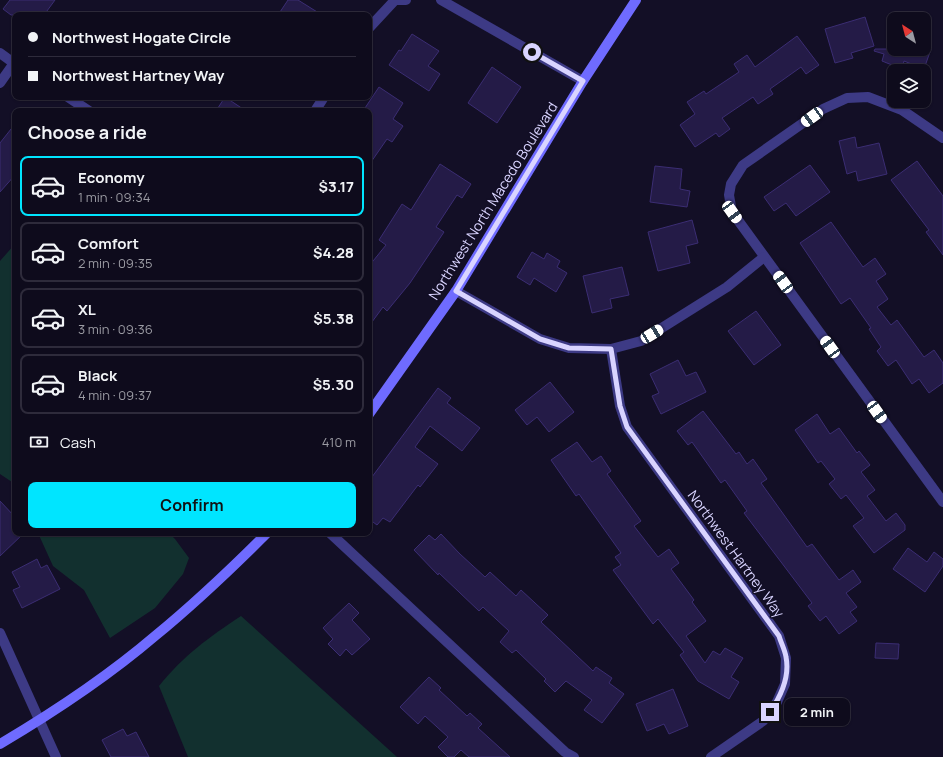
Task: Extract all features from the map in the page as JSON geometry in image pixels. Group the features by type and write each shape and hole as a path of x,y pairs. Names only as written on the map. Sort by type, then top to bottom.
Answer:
{"street":[{"path":"372,25 395,0 406,0"},
{"path":"442,0 583,81"},
{"name":"Northwest North Macedo Boulevard","path":"372,410 456,291 583,81 636,0"},
{"path":"0,53 12,62"},
{"path":"0,83 12,67"},
{"path":"943,138 902,110 868,97 848,98 823,108 744,165 731,184 729,195 732,212 943,502"},
{"path":"72,100 84,108"},
{"path":"456,291 540,339 569,348 611,349 641,341 727,287 764,257"},
{"name":"Northwest Hartney Way","path":"611,349 620,406 627,427 779,636 786,658 785,684 777,702 763,721 711,757"},
{"path":"0,744 39,721 97,681 154,637 221,579 264,536"},
{"path":"333,536 565,752 574,757"},
{"path":"0,634 56,757"}],"green space":[{"path":"12,247 12,482 0,474 0,261"},
{"path":"39,536 172,536 189,558 183,574 155,608 110,638 84,590 53,566"},
{"path":"241,616 397,757 188,757 159,686 187,656"}],"building":[{"path":"10,0 55,0 46,12 12,12 11,15 3,9"},
{"path":"288,0 298,0 317,12 280,12"},
{"path":"865,17 874,46 851,53 853,58 835,63 825,29"},
{"path":"412,34 439,51 428,66 440,74 429,91 389,65 399,50 401,51"},
{"path":"797,36 819,65 806,74 801,67 770,89 773,94 758,104 753,97 722,118 730,129 719,137 716,133 695,147 680,125 695,114 687,102 704,91 706,94 739,72 734,64 747,55 755,67"},
{"path":"875,49 887,49 887,56 929,56 926,64 912,64 904,61 903,64 890,64 882,61 884,54 874,51"},
{"path":"492,67 521,87 497,123 468,103"},
{"path":"379,87 403,103 393,119 403,126 392,142 387,139 372,161 372,108 365,108 370,100 372,100"},
{"path":"223,100 230,100 242,108 218,108"},
{"path":"12,128 12,178 0,192 0,143"},
{"path":"855,137 857,148 879,143 887,174 858,181 856,171 847,174 839,141"},
{"path":"917,161 943,196 943,255 926,232 929,230 891,180"},
{"path":"440,164 471,184 462,198 457,195 436,227 444,232 410,283 387,311 383,307 372,322 372,262 386,245 379,240 402,204 411,210"},
{"path":"810,165 830,192 796,216 786,203 774,211 764,197"},
{"path":"655,166 682,169 680,189 690,191 687,207 650,202"},
{"path":"692,220 698,243 686,246 690,263 658,271 648,232"},
{"path":"831,222 863,267 875,258 886,274 876,281 888,299 877,307 891,325 897,320 924,357 934,350 943,363 943,383 929,393 919,379 912,384 896,360 888,366 877,351 881,347 869,329 871,328 850,298 841,304 800,243"},
{"path":"532,252 544,259 547,253 560,261 557,267 567,273 556,292 534,278 530,285 517,277"},
{"path":"622,267 629,295 610,299 612,308 592,313 583,276"},
{"path":"756,311 781,345 754,365 728,331"},
{"path":"678,360 686,376 696,372 706,392 661,414 652,396 659,393 650,374"},
{"path":"550,382 574,412 549,432 537,417 527,425 515,410"},
{"path":"438,388 451,398 447,403 480,428 462,451 430,426 415,447 438,464 420,487 418,485 390,522 383,518 377,525 372,521 372,477"},
{"path":"703,411 736,454 739,452 747,464 753,459 767,479 761,483 807,547 812,544 839,580 853,570 861,582 846,593 857,607 850,612 857,621 839,634 826,616 820,621 808,606 812,603 744,513 747,511 725,480 721,483 692,442 688,445 677,431"},
{"path":"817,414 830,434 839,428 857,453 859,451 870,465 861,472 875,490 867,496 886,521 896,513 905,525 905,530 874,553 853,526 864,518 846,495 841,499 829,484 835,479 821,461 818,463 795,430"},
{"path":"577,442 592,462 601,456 611,471 607,474 641,521 634,526 658,557 669,549 679,563 671,569 694,600 692,602 706,621 686,636 705,663 713,651 720,655 725,648 743,658 731,677 739,682 729,699 698,681 680,655 684,652 658,619 653,624 613,570 621,565 615,557 621,553 579,494 576,496 551,460"},
{"path":"0,501 12,514 12,536 21,536 0,556"},
{"path":"441,534 485,577 490,572 516,596 521,590 548,615 541,622 593,671 596,667 612,678 609,683 624,694 602,723 584,710 592,700 566,681 555,692 544,681 546,679 516,650 512,653 500,642 509,631 483,607 479,611 439,573 438,575 414,550 429,535 435,540"},
{"path":"908,548 927,562 934,552 943,559 943,566 925,592 893,569"},
{"path":"37,559 41,568 47,565 60,589 22,608 13,590 20,587 12,572"},
{"path":"349,603 359,613 352,620 370,639 352,655 346,649 340,656 328,644 333,639 323,628"},
{"path":"876,643 899,644 898,659 875,658"},
{"path":"429,677 441,688 439,690 467,716 470,713 482,724 478,728 510,757 469,757 461,750 454,757 448,757 438,747 448,737 425,716 418,724 400,707"},
{"path":"673,689 688,726 669,734 664,724 647,731 636,704"},
{"path":"123,729 127,736 136,732 149,757 111,757 102,740"}],"route":[{"path":"532,52 583,81 456,291 540,339 569,348 611,349 620,406 627,427 779,636 786,658 785,684 777,702 770,712"}]}
